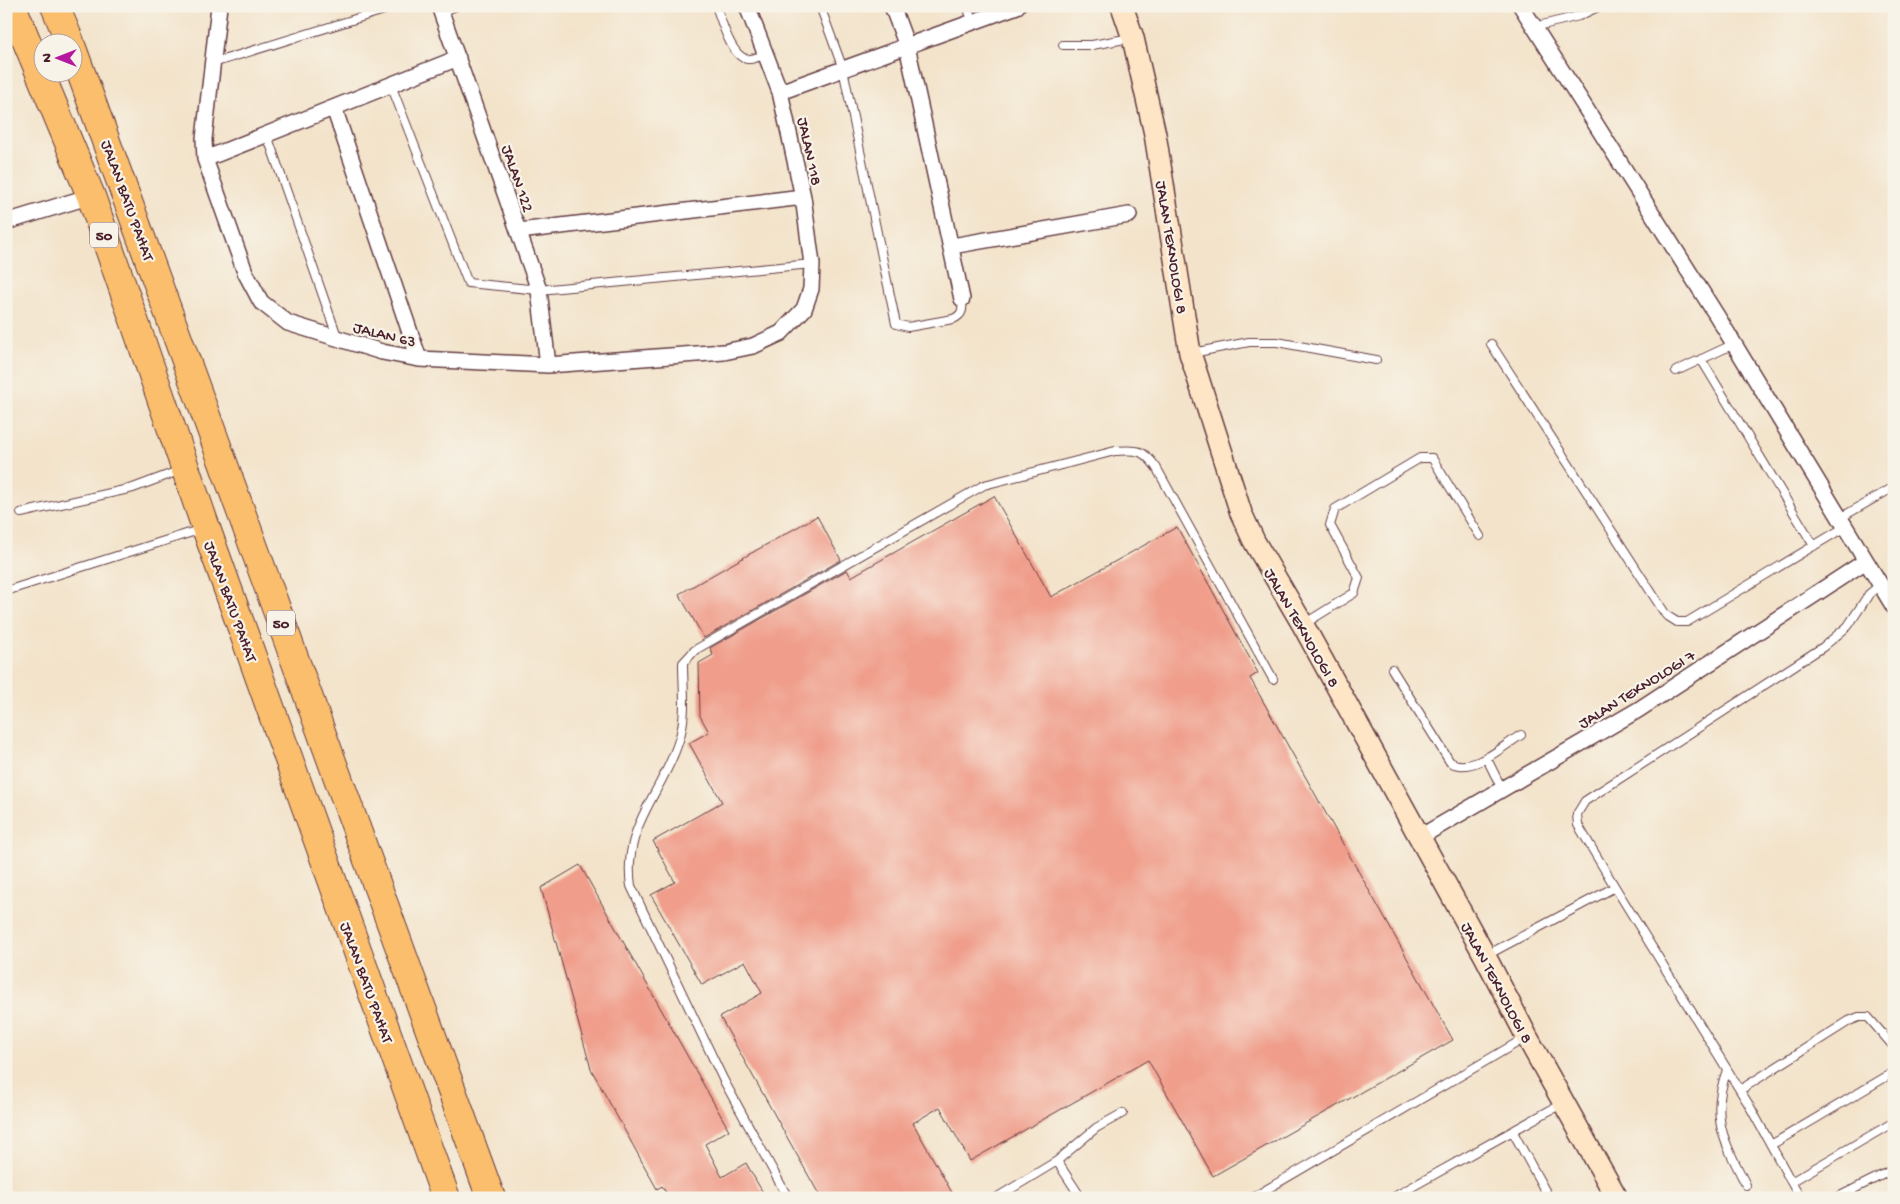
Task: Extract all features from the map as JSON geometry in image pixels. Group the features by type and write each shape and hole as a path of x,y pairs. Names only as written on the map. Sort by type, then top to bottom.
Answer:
{"highway":[{"name":"JALAN BATU PAHAT","path":"12,6 91,196 206,528 446,1198"},
{"path":"55,6 66,32"},
{"name":"JALAN BATU PAHAT","path":"82,75 491,1198"}],"street":[{"name":"JALAN 63","path":"220,6 204,138 205,159 245,272 260,302 288,323 382,352 419,360 548,364 724,352 753,346 781,333 804,309"},
{"name":"JALAN 118","path":"747,6 780,92 803,197 812,264 811,289 804,309"},
{"path":"892,6 907,46 962,299"},
{"path":"780,92 1017,6"},
{"name":"JALAN TEKNOLOGI 8","path":"1122,6 1133,38 1155,134 1190,353 1241,513 1254,541 1303,625 1485,956 1526,1037 1617,1198"},
{"path":"1521,6 1734,344 1893,605"},
{"name":"JALAN 122","path":"440,9 539,290 548,364"},
{"path":"205,159 458,58"},
{"path":"334,108 419,360"},
{"path":"6,222 91,196"},
{"path":"519,231 803,197"},
{"path":"952,246 1129,214"},
{"name":"JALAN TEKNOLOGI 7","path":"1420,837 1638,710 1866,561"}],"lane":[{"path":"212,63 397,6"},
{"path":"440,9 456,6"},
{"path":"716,6 734,50 740,57 748,59 766,54"},
{"path":"820,6 843,69 896,324 908,327 953,319 960,316 963,309 962,299"},
{"path":"967,6 973,23"},
{"path":"1534,28 1579,16 1600,6"},
{"path":"1063,45 1092,45 1133,38"},
{"path":"391,85 468,283 539,290 812,264"},
{"path":"267,135 338,339"},
{"path":"1190,353 1249,342 1277,342 1376,360"},
{"path":"1491,344 1666,615 1677,622 1687,622 1814,546 1843,522 1894,487"},
{"path":"1676,371 1734,344"},
{"path":"1701,359 1814,546"},
{"path":"788,1198 723,1079 631,886 628,868 633,838 679,742 684,723 684,663 686,658 695,650 984,485 1115,451 1137,450 1147,456 1156,467 1273,679"},
{"path":"1303,625 1354,593 1358,586 1359,578 1330,525 1335,509 1420,458 1432,458 1480,536"},
{"path":"21,514 133,488 185,468"},
{"path":"6,591 206,528"},
{"path":"1800,1198 1740,1090 1578,825 1577,814 1585,801 1823,647 1848,626 1869,594 1880,585"},
{"path":"1392,669 1450,762 1457,766 1470,766 1522,735"},
{"path":"1486,757 1502,789"},
{"path":"1485,956 1615,887"},
{"path":"1740,1090 1859,1017 1868,1017 1894,1047"},
{"path":"1252,1198 1526,1037"},
{"path":"1727,1070 1720,1090 1722,1136 1746,1185"},
{"path":"1771,1145 1894,1072"},
{"path":"1392,1198 1563,1103"},
{"path":"996,1198 1057,1161 1096,1128 1123,1113"},
{"path":"1791,1182 1894,1122"},
{"path":"1513,1132 1549,1198"},
{"path":"1057,1161 1081,1198"},
{"path":"1836,1198 1894,1169"}],"building":[{"path":"994,496 1051,597 1177,527 1258,673 1250,678 1453,1040 1213,1176 1148,1060 970,1161 940,1107 913,1123 955,1198 821,1198 720,1017 762,993 745,961 702,985 651,895 675,882 653,841 722,802 689,743 709,732 700,716 699,663 713,655 710,648 847,570 851,577"},
{"path":"817,516 841,560 704,638 679,594"},
{"path":"580,865 729,1130 705,1144 722,1177 746,1163 766,1198 669,1198 662,1186 657,1189 591,1069 541,888"}]}
